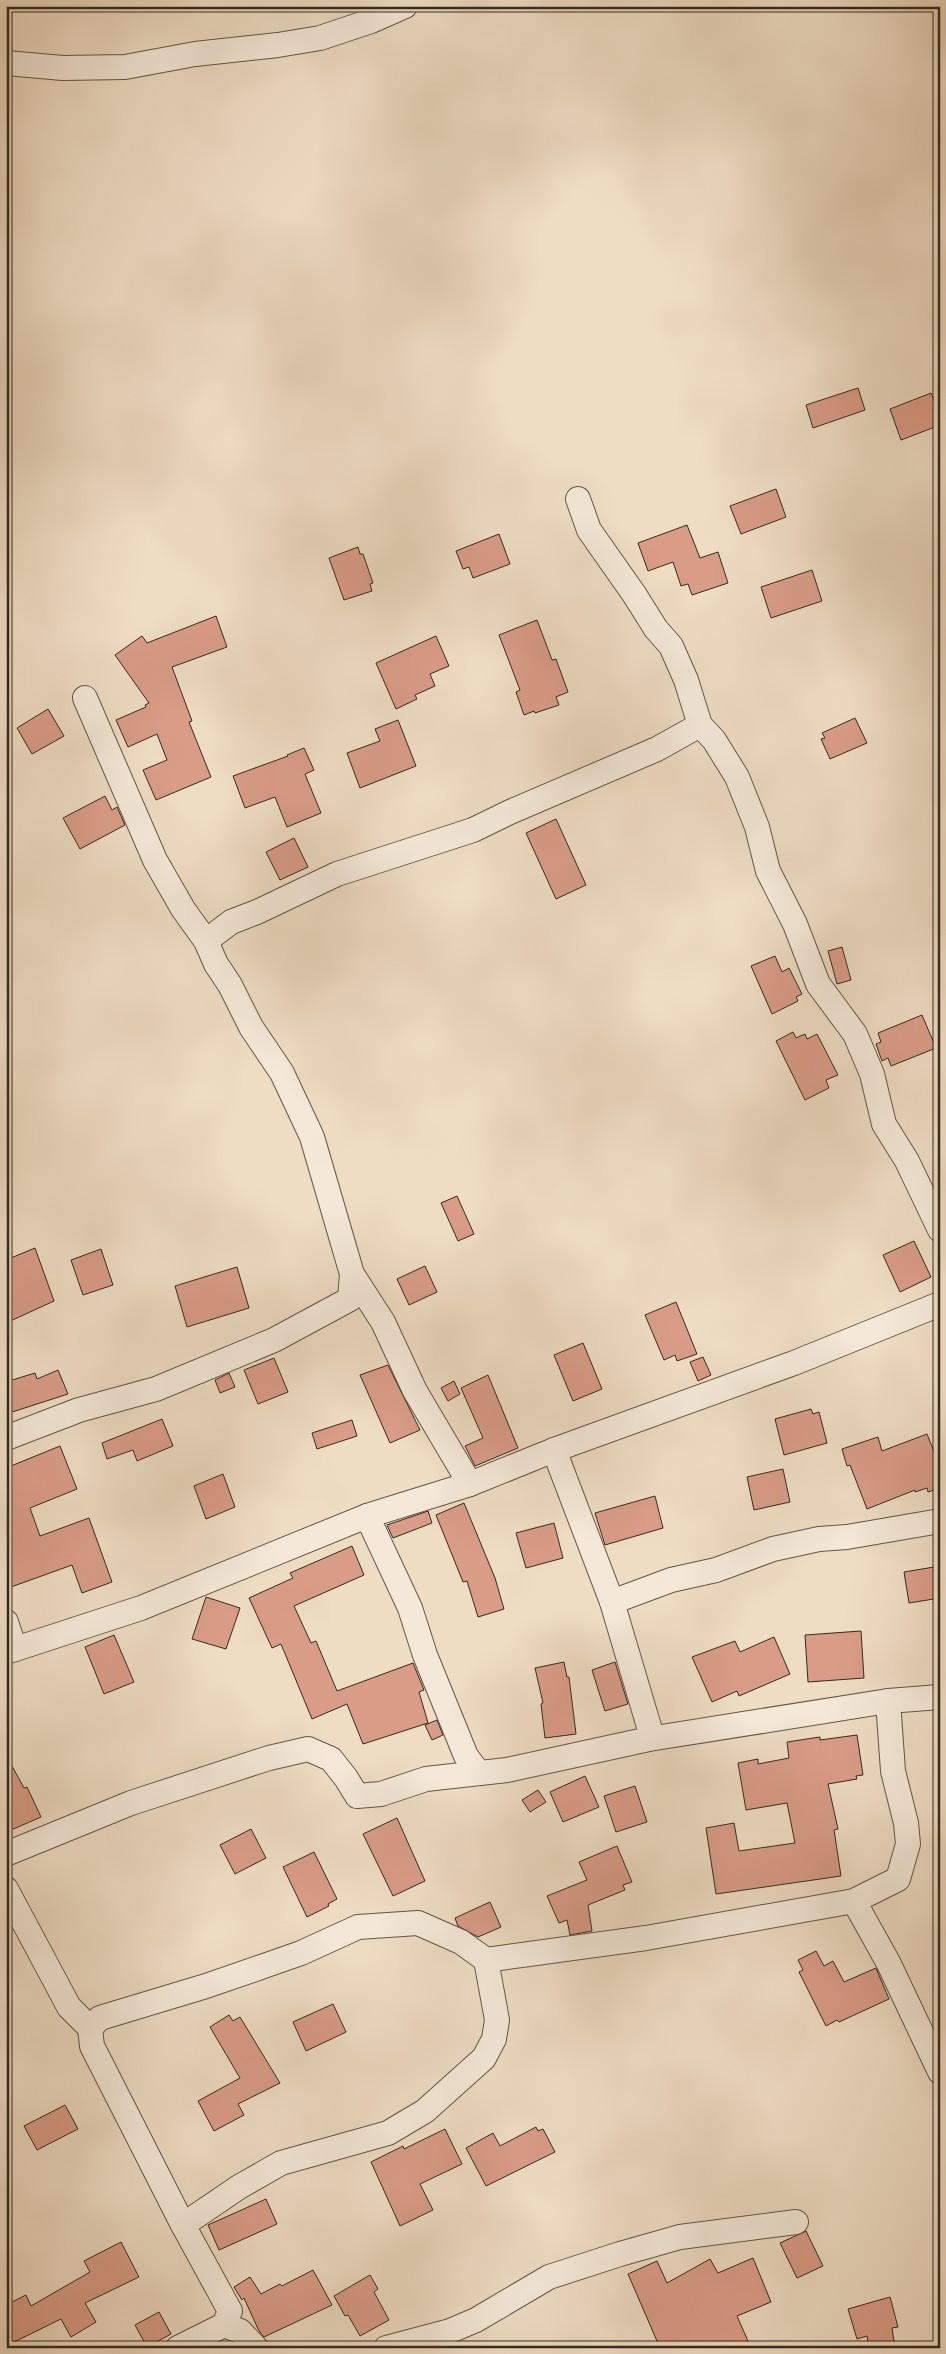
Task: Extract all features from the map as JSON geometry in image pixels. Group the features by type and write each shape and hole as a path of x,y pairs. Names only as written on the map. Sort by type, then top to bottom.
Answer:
{"street":[{"path":"6,64 64,68 125,67 195,54 278,45 320,38 371,21 405,6"},
{"path":"578,499 588,530 634,594 656,629 671,646 686,680 700,725 714,740 736,777 757,827 768,871 795,924 818,984 855,1034 872,1074 884,1124 907,1161 940,1230"},
{"path":"85,698 155,860 183,909 206,941 216,964 230,984 251,1027 282,1073 312,1137 352,1274 382,1322 415,1391 470,1484"},
{"path":"206,941 231,922 257,912 337,874 473,830 510,812 657,749 700,725"},
{"path":"6,1438 79,1410 156,1389 274,1340 350,1299 352,1274"},
{"path":"6,1622 11,1650 141,1608 367,1516 470,1484 554,1450 794,1363 940,1304"},
{"path":"554,1450 612,1602 650,1730 649,1739"},
{"path":"367,1516 410,1608 425,1655 466,1756 478,1772"},
{"path":"612,1602 671,1580 698,1575 773,1549 819,1538 847,1538 940,1521"},
{"path":"6,1854 131,1803 269,1758 308,1749 330,1759 346,1778 357,1796 381,1794 426,1779 507,1770 649,1739 888,1701 940,1698"},
{"path":"90,2028 100,2018 206,1986 301,1953 358,1927 418,1923 461,1942 486,1960 646,1938 854,1901 898,1879 908,1844 906,1823 893,1772 888,1701"},
{"path":"6,1889 69,2007 90,2028 92,2046 183,2225 230,2311 224,2325 178,2348"},
{"path":"854,1901 889,1964 940,2072"},
{"path":"183,2225 240,2186 281,2164 388,2133 425,2111 484,2058 494,2039 497,2020 486,1960"},
{"path":"386,2348 450,2331 476,2320 550,2277 620,2254 680,2237 796,2222"},
{"path":"224,2325 240,2331 256,2348"}],"building":[{"path":"858,388 865,410 813,428 806,405"},
{"path":"931,393 940,415 940,425 901,440 890,409"},
{"path":"776,489 786,517 741,534 730,506"},
{"path":"687,525 700,558 718,552 728,583 692,595 688,584 681,586 673,562 648,571 638,543"},
{"path":"499,534 510,564 473,578 469,567 463,569 456,551"},
{"path":"358,547 360,554 363,554 373,583 370,584 372,591 344,600 329,558"},
{"path":"812,570 822,601 771,618 761,587"},
{"path":"216,616 227,647 172,667 192,721 189,722 211,777 156,800 143,770 167,760 157,734 128,747 116,720 146,707 145,705 149,703 115,655 142,636 147,643"},
{"path":"537,620 552,660 556,659 568,692 556,697 559,705 524,715 516,692 520,690 499,635"},
{"path":"436,636 449,666 430,674 435,686 415,695 417,699 396,709 376,663"},
{"path":"48,709 64,736 32,754 17,728"},
{"path":"855,718 867,743 830,759 821,739 825,738 822,733"},
{"path":"398,720 416,766 360,788 347,753 380,741 375,729"},
{"path":"304,748 314,770 305,774 321,813 287,827 275,797 245,808 233,776 288,756"},
{"path":"105,796 112,810 117,807 125,825 80,849 63,818"},
{"path":"556,819 586,885 556,899 526,833"},
{"path":"294,838 308,867 280,880 266,852"},
{"path":"842,947 851,980 837,984 828,951"},
{"path":"775,956 782,972 789,968 802,994 796,997 798,1001 772,1014 751,966"},
{"path":"922,1015 936,1048 891,1066 888,1058 882,1061 876,1044 881,1042 878,1033"},
{"path":"793,1032 796,1038 805,1034 807,1039 817,1034 838,1075 826,1080 829,1088 805,1100 776,1041"},
{"path":"457,1196 474,1234 458,1241 441,1203"},
{"path":"914,1241 931,1277 900,1292 883,1255"},
{"path":"35,1248 54,1301 6,1323 6,1260"},
{"path":"101,1249 113,1285 83,1295 71,1260"},
{"path":"425,1266 437,1292 409,1305 397,1279"},
{"path":"237,1267 249,1308 187,1327 175,1286"},
{"path":"676,1302 697,1354 677,1361 675,1355 664,1360 645,1315"},
{"path":"583,1343 602,1389 573,1401 554,1355"},
{"path":"703,1357 711,1375 698,1381 690,1362"},
{"path":"274,1358 288,1392 258,1404 244,1370"},
{"path":"388,1365 420,1430 390,1443 360,1375"},
{"path":"58,1370 68,1394 6,1414 6,1382 35,1373 37,1379"},
{"path":"229,1373 235,1387 220,1393 215,1380"},
{"path":"488,1375 518,1448 475,1466 465,1446 483,1438 461,1388"},
{"path":"454,1381 460,1394 448,1401 441,1388"},
{"path":"811,1409 813,1414 819,1412 827,1443 784,1455 775,1419"},
{"path":"162,1419 173,1446 137,1461 133,1450 107,1459 102,1443"},
{"path":"352,1420 357,1436 317,1449 312,1433"},
{"path":"927,1434 940,1467 940,1488 928,1492 927,1488 915,1492 915,1490 867,1509 850,1465 847,1466 842,1449 878,1437 882,1451"},
{"path":"60,1446 77,1489 30,1508 40,1536 89,1518 112,1582 82,1593 72,1565 11,1587 6,1575 6,1468"},
{"path":"783,1469 790,1502 754,1510 747,1477"},
{"path":"223,1474 235,1507 206,1519 194,1486"},
{"path":"655,1496 663,1528 605,1545 595,1513"},
{"path":"464,1503 495,1578 504,1609 478,1617 467,1581 463,1582 436,1515"},
{"path":"428,1511 432,1523 393,1538 387,1525"},
{"path":"554,1523 563,1558 526,1568 516,1533"},
{"path":"352,1546 364,1575 294,1606 311,1643 316,1641 337,1691 413,1663 424,1690 419,1692 428,1723 363,1744 347,1704 312,1719 281,1644 272,1648 249,1598 293,1578 290,1573"},
{"path":"940,1566 940,1598 909,1603 904,1572"},
{"path":"206,1597 240,1608 226,1649 192,1639"},
{"path":"861,1631 864,1678 808,1682 805,1635"},
{"path":"114,1635 134,1682 104,1694 85,1647"},
{"path":"774,1637 790,1674 739,1696 737,1691 712,1702 692,1657 735,1641 740,1652"},
{"path":"564,1662 567,1677 569,1677 576,1734 545,1738 541,1704 543,1703 535,1668"},
{"path":"615,1662 628,1704 605,1711 592,1670"},
{"path":"437,1720 443,1735 432,1740 425,1725"},
{"path":"857,1735 863,1775 856,1776 857,1779 828,1784 838,1829 834,1830 841,1876 716,1894 706,1828 734,1823 739,1851 795,1843 787,1803 746,1810 738,1763 758,1759 758,1764 789,1758 787,1742 820,1737 820,1740"},
{"path":"6,1755 24,1788 27,1787 41,1817 11,1830 6,1819"},
{"path":"585,1776 599,1807 563,1822 550,1792"},
{"path":"635,1786 647,1822 616,1832 604,1796"},
{"path":"538,1790 546,1802 530,1812 522,1800"},
{"path":"397,1818 425,1881 393,1896 363,1834"},
{"path":"251,1829 266,1858 235,1874 220,1845"},
{"path":"617,1846 632,1882 623,1885 625,1890 588,1905 592,1931 570,1935 567,1920 559,1923 547,1896 587,1880 579,1862"},
{"path":"314,1852 337,1899 328,1904 329,1906 307,1917 283,1867"},
{"path":"490,1902 501,1927 478,1937 458,1926 455,1918"},
{"path":"816,1951 824,1966 833,1961 844,1982 876,1968 889,1999 826,2026 799,1972 803,1970 798,1960"},
{"path":"333,2004 346,2032 306,2051 293,2022"},
{"path":"229,2015 233,2021 240,2017 280,2083 238,2104 244,2115 214,2131 198,2101 240,2078 210,2027"},
{"path":"65,2105 78,2129 37,2150 24,2126"},
{"path":"536,2127 538,2131 543,2129 555,2152 486,2186 466,2148 493,2133 500,2146"},
{"path":"445,2129 462,2164 420,2184 433,2210 400,2226 371,2162 403,2146 404,2149"},
{"path":"266,2199 277,2224 219,2250 208,2225"},
{"path":"806,2231 823,2266 797,2278 780,2243"},
{"path":"121,2242 139,2277 85,2303 96,2322 71,2337 61,2319 6,2346 6,2305 26,2295 31,2306 90,2272 84,2261"},
{"path":"753,2258 771,2302 737,2316 751,2348 660,2348 628,2274 657,2261 667,2283 710,2259 718,2273"},
{"path":"313,2270 332,2305 264,2337 259,2331 244,2298 242,2300 234,2287 250,2277 261,2294 280,2284 282,2286"},
{"path":"370,2275 378,2289 374,2292 389,2320 360,2336 348,2315 345,2316 334,2296"},
{"path":"890,2297 898,2327 892,2328 895,2348 869,2348 867,2336 857,2339 848,2309"},
{"path":"159,2312 171,2334 147,2347 135,2325"}]}
